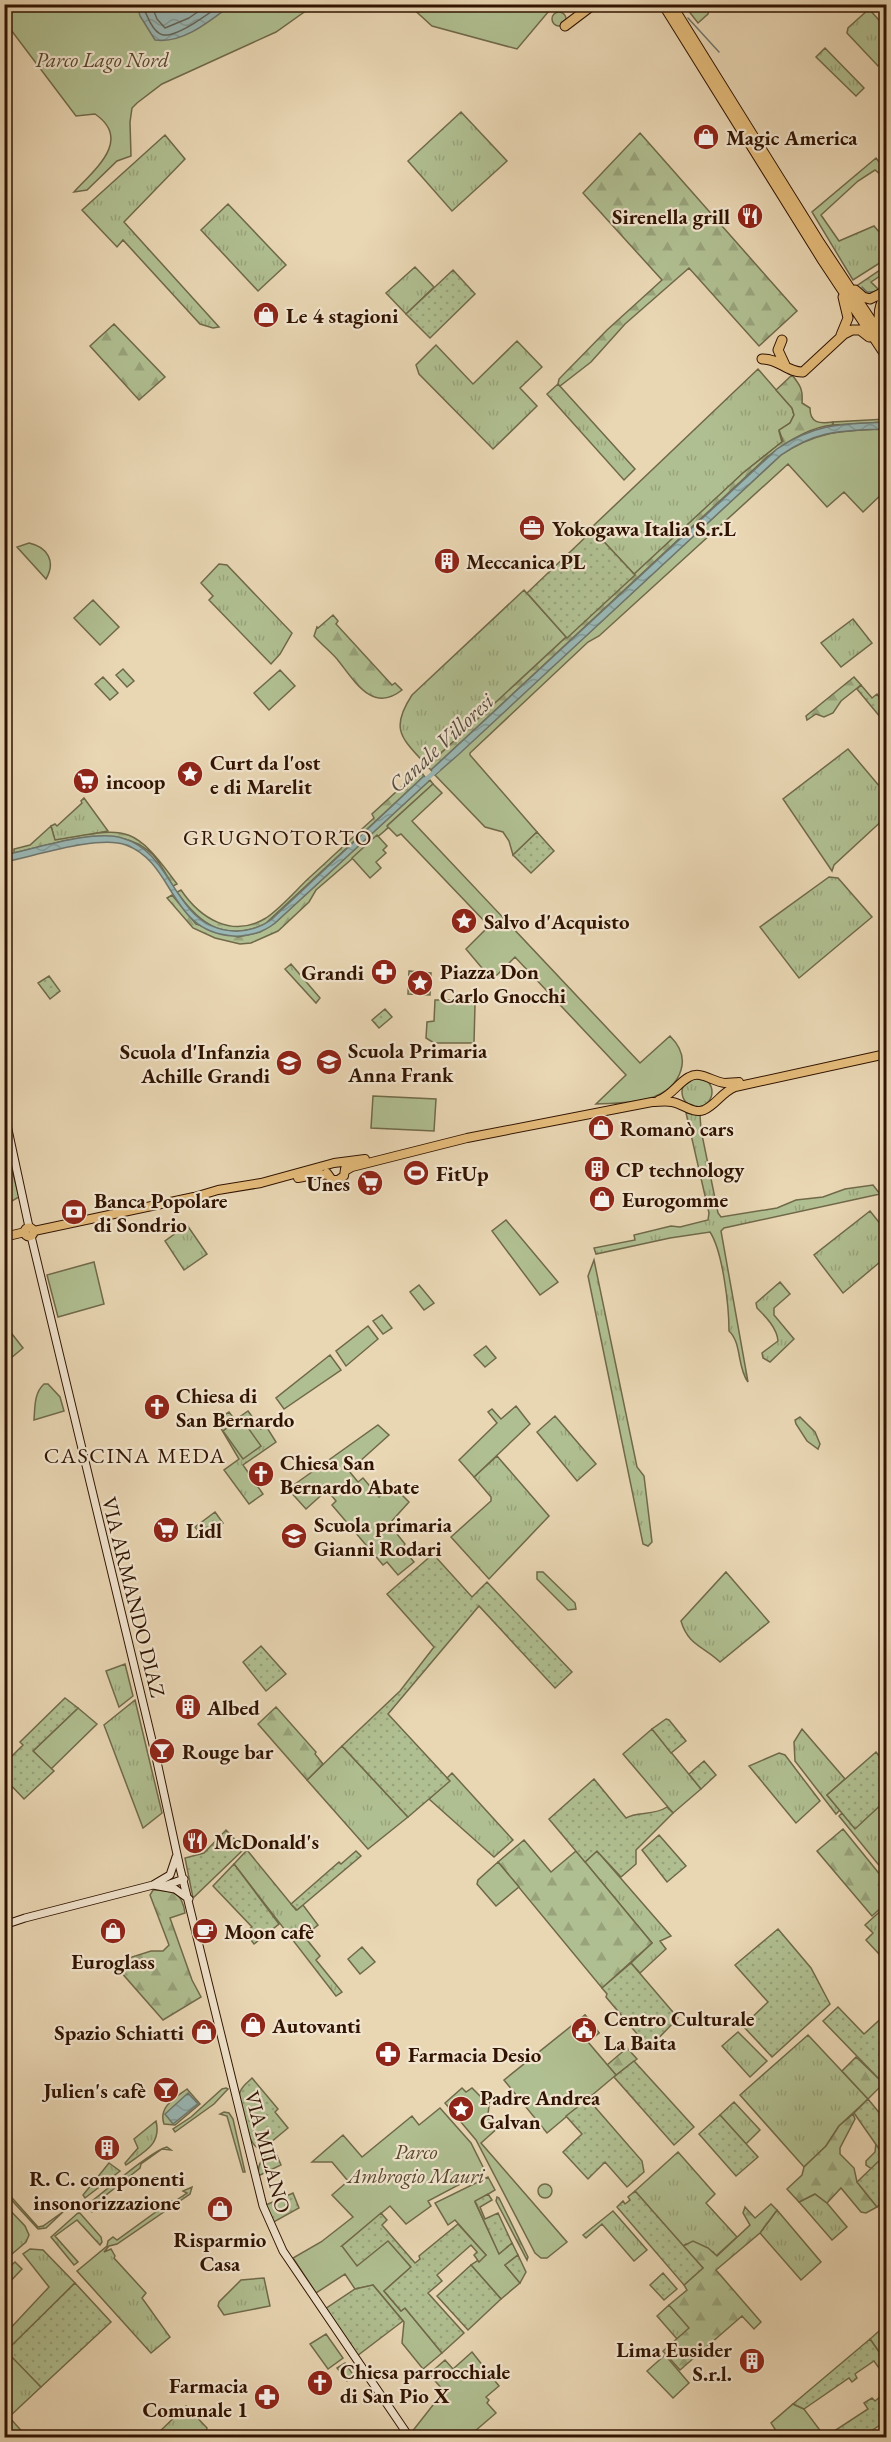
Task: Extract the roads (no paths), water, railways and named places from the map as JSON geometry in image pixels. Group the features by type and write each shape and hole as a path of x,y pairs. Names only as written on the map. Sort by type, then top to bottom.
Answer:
{"highway":[{"path":"565,27 594,4"},
{"path":"663,4 823,261 886,357"},
{"path":"671,4 886,343"},
{"path":"568,14 574,16 582,14"},
{"path":"823,261 846,307 847,323 839,339"},
{"path":"839,272 843,273 857,293 866,299 875,298 886,292"},
{"path":"886,292 879,316 880,326 886,338"},
{"path":"776,356 795,372 803,372 848,332 860,330 866,333 886,357"},
{"path":"776,356 782,340"},
{"path":"762,359 776,356"}],"main road":[{"path":"261,1183 319,1174 328,1175 332,1180 338,1180 343,1178 345,1171 352,1167 467,1138 493,1135 652,1102 670,1101 701,1111 709,1107 727,1090 752,1082 886,1054"},
{"path":"652,1102 668,1096 695,1075 724,1083 752,1082"},
{"path":"709,1078 716,1089 714,1102"},
{"path":"682,1083 680,1097 687,1107"},
{"name":"VIA ARMANDO DIAZ","path":"4,1111 30,1232 173,1826"},
{"path":"4,1236 234,1189 339,1163 412,1152"},
{"path":"339,1163 345,1171"},
{"path":"328,1175 330,1166"},
{"name":"VIA MILANO","path":"173,1826 176,1851 267,2218 283,2251 410,2438"},
{"name":"VIA MILANO","path":"173,1826 184,1866 183,1877"},
{"path":"167,1877 175,1863 176,1851"},
{"path":"4,1925 153,1885 167,1877 183,1877"},
{"path":"164,1886 183,1877"},
{"path":"153,1885 175,1889 189,1899"}],"water":[{"path":"137,4 231,5 186,35 155,40 140,16"},
{"path":"886,422 886,429 832,433 807,440 781,455 458,755 435,775 431,770 777,449 804,434 830,426"},
{"path":"424,776 429,781 275,923 250,935 233,936 212,932 196,923 184,910 154,866 142,854 126,845 83,844 5,862 5,855 64,841 96,836 122,838 140,846 154,858 185,904 198,917 213,926 233,931 249,930 272,919"},
{"path":"188,2093 198,2104 173,2124 165,2114"}],"waterway":[{"path":"688,18 719,52"},
{"path":"862,287 867,292 874,292"},
{"path":"886,307 886,326"},
{"name":"Canale Villoresi","path":"424,781 438,769"}],"place":[{"name":"Magic America","path":"706,137"},
{"name":"Sirenella grill","path":"750,216"},
{"name":"Le 4 stagioni","path":"266,315"},
{"name":"Yokogawa Italia S.r.L","path":"532,528"},
{"name":"Meccanica PL","path":"447,561"},
{"name":"Curt da l'ost e di Marelit","path":"190,774"},
{"name":"incoop","path":"86,781"},
{"name":"Salvo d'Acquisto","path":"464,921"},
{"name":"Grandi","path":"384,972"},
{"name":"Piazza Don Carlo Gnocchi","path":"420,983"},
{"name":"Scuola Primaria Anna Frank","path":"329,1062"},
{"name":"Scuola d'Infanzia Achille Grandi","path":"289,1063"},
{"name":"Romanò cars","path":"601,1128"},
{"name":"CP technology","path":"597,1169"},
{"name":"FitUp","path":"416,1173"},
{"name":"Unes","path":"370,1183"},
{"name":"Eurogomme","path":"602,1199"},
{"name":"Banca Popolare di Sondrio","path":"74,1212"},
{"name":"Chiesa di San Bernardo","path":"157,1407"},
{"name":"Chiesa San Bernardo Abate","path":"261,1474"},
{"name":"Lidl","path":"166,1530"},
{"name":"Scuola primaria Gianni Rodari","path":"294,1536"},
{"name":"Albed","path":"188,1707"},
{"name":"Rouge bar","path":"162,1751"},
{"name":"McDonald's","path":"195,1841"},
{"name":"Euroglass","path":"113,1931"},
{"name":"Moon cafè","path":"205,1931"},
{"name":"Autovanti","path":"253,2025"},
{"name":"Centro Culturale La Baita","path":"584,2030"},
{"name":"Spazio Schiatti","path":"204,2032"},
{"name":"Farmacia Desio","path":"388,2054"},
{"name":"Julien's cafè","path":"166,2090"},
{"name":"Padre Andrea Galvan","path":"461,2109"},
{"name":"R. C. componenti insonorizzazione","path":"107,2148"},
{"name":"Risparmio Casa","path":"220,2209"},
{"name":"Lima Eusider S.r.l.","path":"752,2361"},
{"name":"Chiesa parrocchiale di San Pio X","path":"320,2383"},
{"name":"Farmacia Comunale 1","path":"267,2397"}],"district":[{"name":"GRUGNOTORTO","path":"278,837"},
{"name":"CASCINA MEDA","path":"135,1455"}],"park label":[{"name":"Parco Lago Nord","path":"102,59"},
{"name":"Parco Ambrogio Mauri","path":"416,2163"}]}
